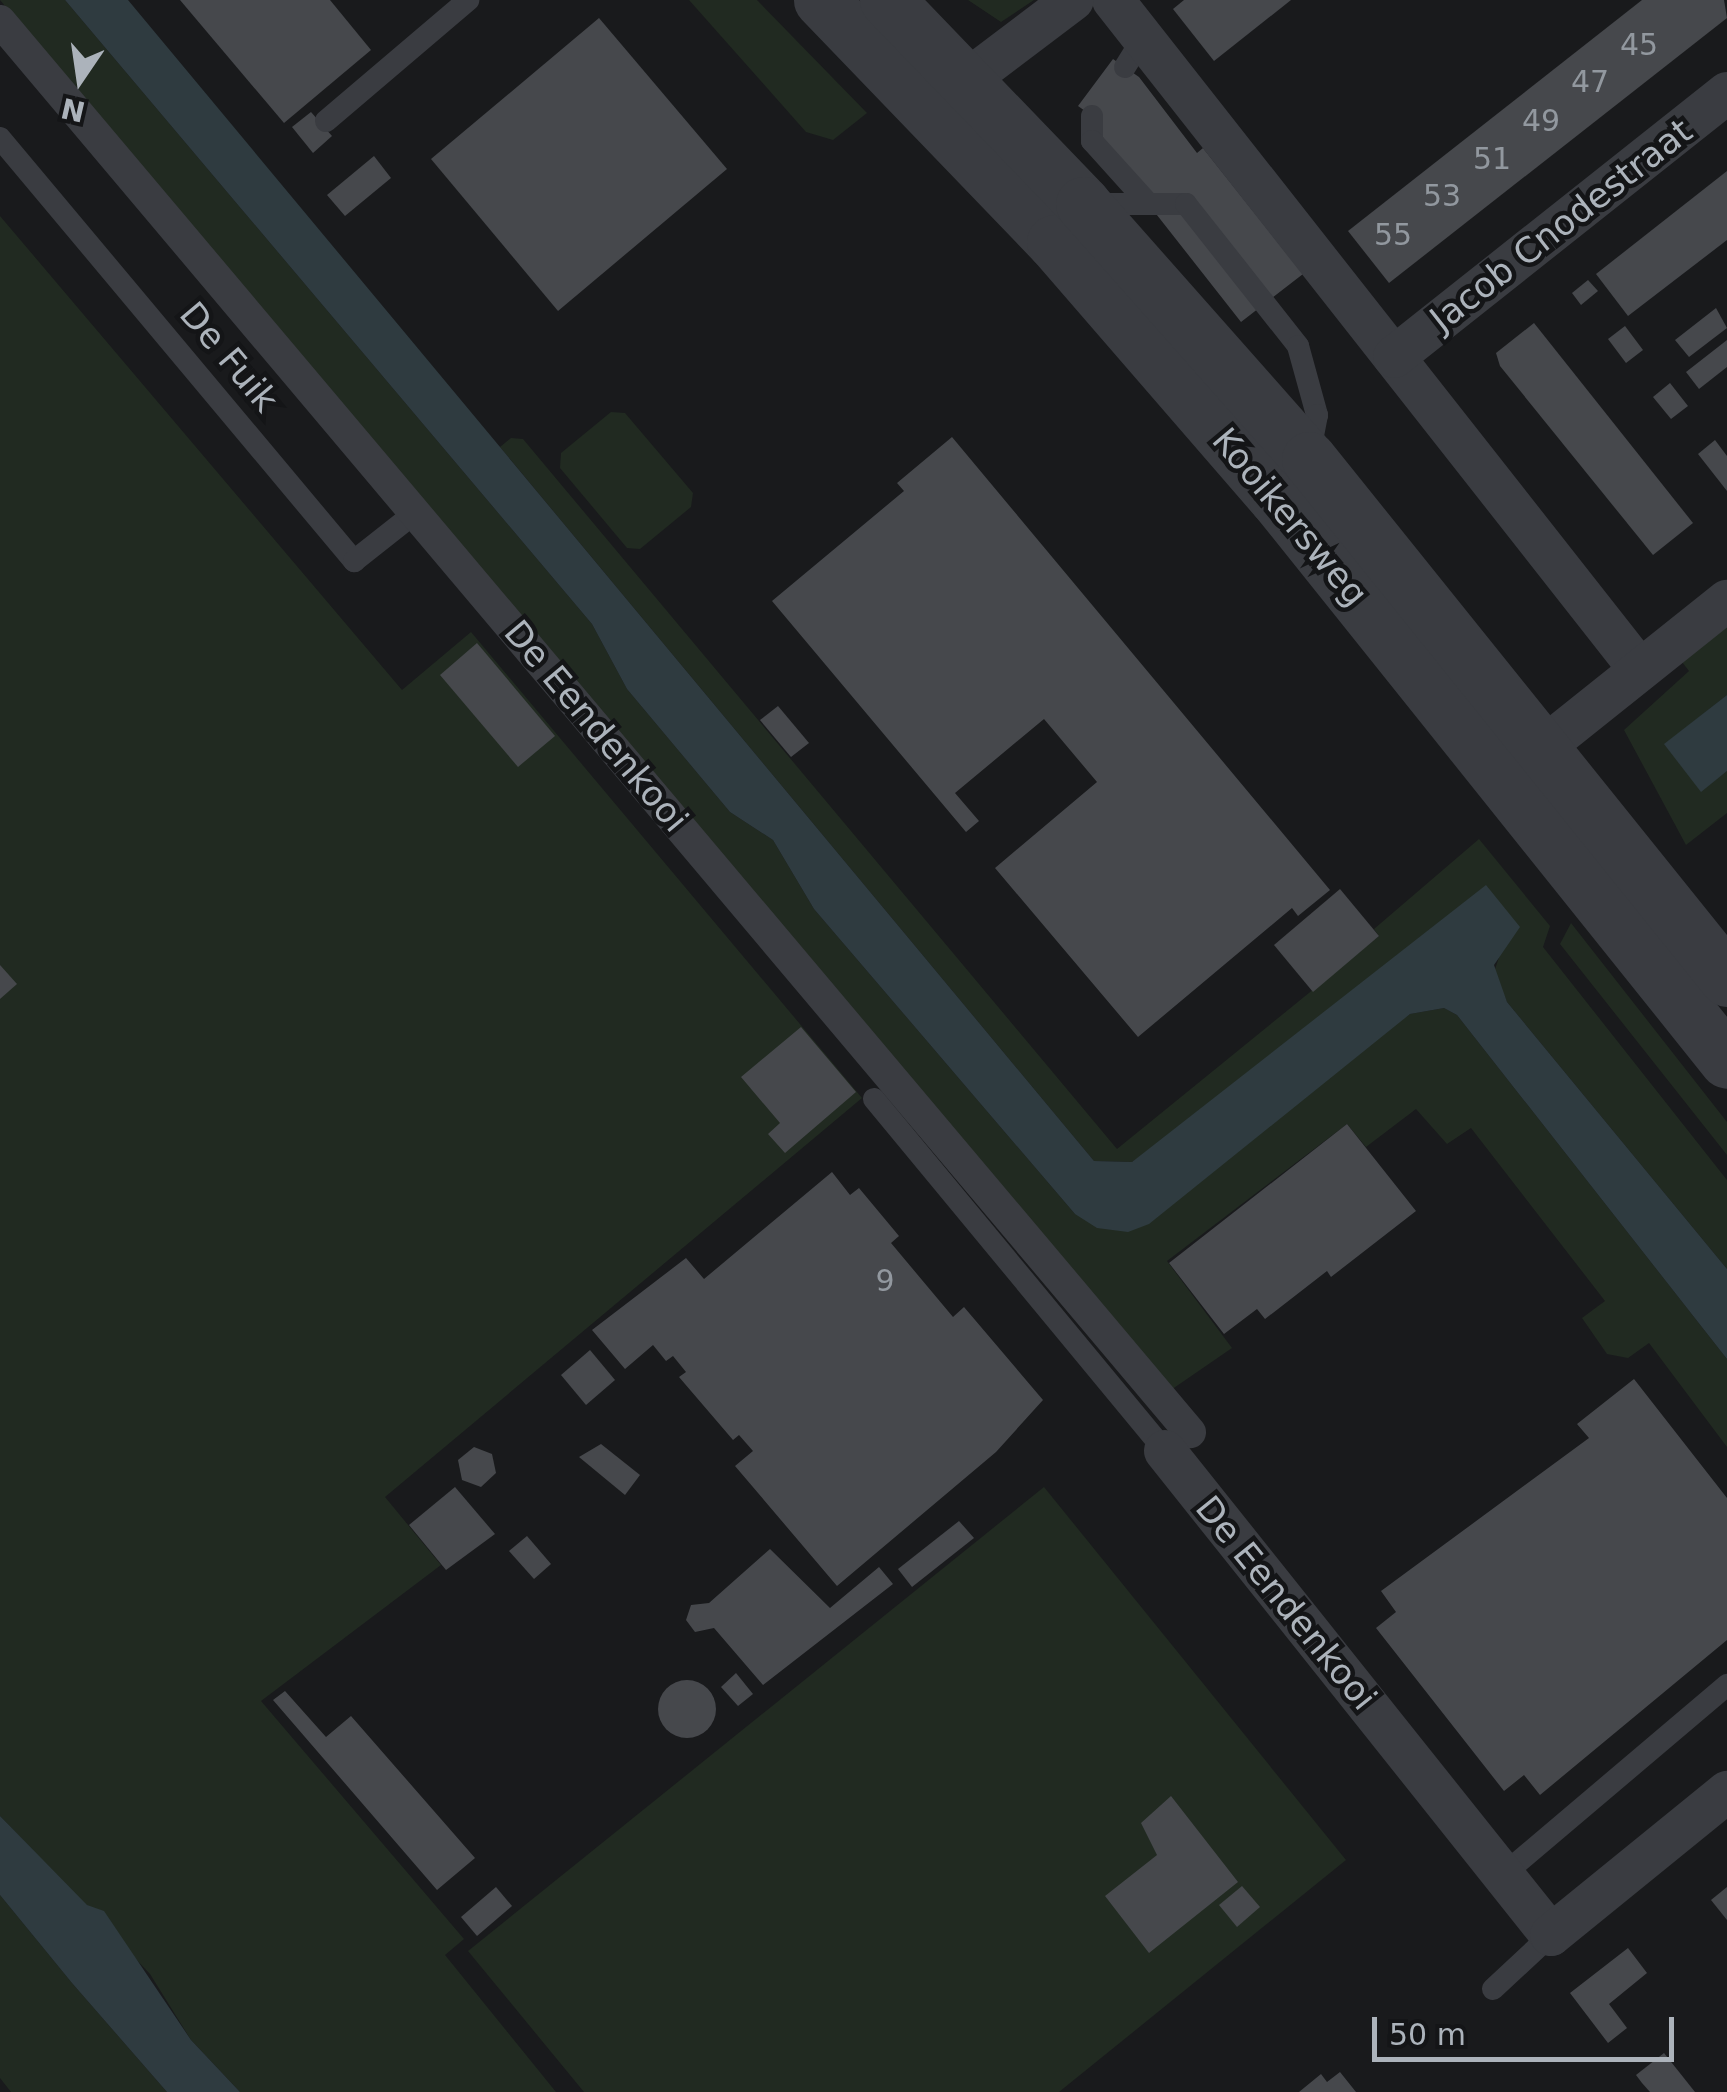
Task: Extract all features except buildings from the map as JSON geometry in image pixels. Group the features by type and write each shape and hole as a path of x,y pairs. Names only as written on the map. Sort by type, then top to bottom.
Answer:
{"street":[{"name":"Kooikersweg","path":"821,0 948,95 1082,204 1309,459 1525,762 1727,1061"},
{"name":"Kooikersweg","path":"887,0 948,95 1093,287 1727,979"},
{"path":"948,95 1073,0"},
{"path":"1113,0 1134,53 1394,357 1640,670"},
{"name":"De Eendenkooi","path":"0,22 416,512 1178,1442 1551,1935"},
{"name":"Jacob Cnodestraat","path":"1394,357 1727,94"},
{"path":"1525,762 1727,601"},
{"path":"1551,1935 1727,1792"}],"lane":[{"path":"326,121 468,0"},
{"path":"1092,116 1092,141 1146,201"},
{"name":"De Fuik","path":"0,138 354,560 416,512"},
{"path":"1082,204 1186,204 1298,346 1317,415 1309,459"},
{"name":"De Eendenkooi","path":"874,1099 1178,1442"},
{"path":"1503,1875 1727,1685"},
{"path":"1494,1989 1551,1935"}],"shaded area":[{"path":"0,0 65,0 592,624 627,689 730,812 773,840 814,909 1075,1214 1410,1014 1444,1008 1457,1015 1727,1359 1727,1447 1649,1343 1628,1358 1607,1354 1582,1318 1605,1301 1471,1128 1447,1144 1416,1109 1366,1147 1347,1124 1167,1261 1232,1348 1168,1392"},
{"path":"65,0 128,0 1094,1161 1132,1162 1486,885 1520,927 1494,965 1507,1002 1727,1269 1727,1359 1457,1015 1444,1008 1410,1014 1149,1224 1128,1232 1097,1228 1075,1214 814,909 773,840 730,812 627,689 592,624"},
{"path":"689,0 757,0 867,113 833,140 806,132"},
{"path":"968,0 1034,0 1001,22"},
{"path":"0,216 402,690 471,632 862,1098 385,1497 441,1565 261,1701 464,1939 445,1955 556,2092 240,2092 191,2040 150,1974 0,1816"},
{"path":"611,412 625,413 693,493 691,507 640,549 627,548 560,468 561,453"},
{"path":"511,438 523,439 1117,1149 1379,936 1374,929 1479,839 1550,926 1543,947 1727,1180 1727,1269 1507,1002 1494,972 1503,946 1132,1162 1094,1161 500,447"},
{"path":"1727,626 1727,695 1665,744 1701,791 1727,771 1727,813 1686,845 1624,730 1689,671 1682,662"},
{"path":"1727,695 1727,771 1701,792 1664,744"},
{"path":"1571,923 1727,1122 1727,1155 1560,944"},
{"path":"1044,1487 1346,1860 1059,2092 584,2092 468,1951"},
{"path":"0,1816 87,1905 104,1911 191,2040 240,2092 167,2092 72,1983 0,1895"},
{"path":"0,1895 167,2092 11,2092 0,2078"}]}
